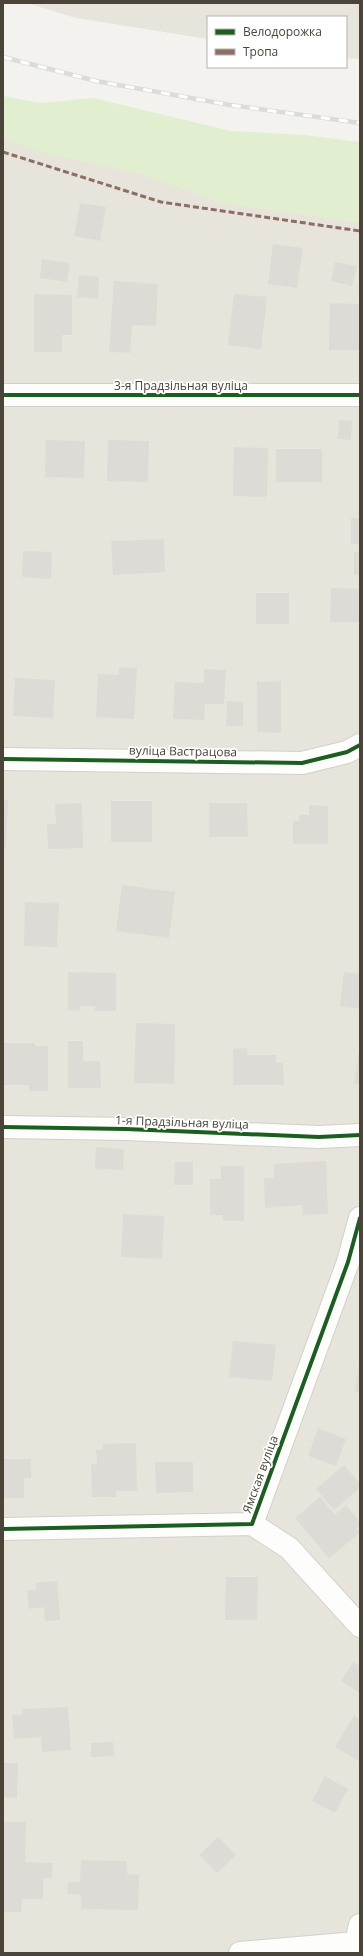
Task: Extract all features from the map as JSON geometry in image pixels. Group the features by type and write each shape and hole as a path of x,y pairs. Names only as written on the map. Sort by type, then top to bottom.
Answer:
{"street":[{"name":"3-я Прадзільная вуліца","path":"3,395 360,395"},
{"name":"вуліца Вастрацова","path":"3,759 302,763 347,752 360,745"},
{"name":"1-я Прадзільная вуліца","path":"3,1127 126,1129 319,1137 360,1135"},
{"name":"Ямская вуліца","path":"3,1529 252,1524 348,1262 360,1218"},
{"path":"252,1524 288,1548 360,1626"},
{"path":"240,1953 358,1940"}],"shaded area":[{"path":"27,3 360,3 360,59 347,58 347,16 207,16 207,39 76,18"},
{"path":"3,104 360,165 360,1953 3,1953"}],"green space":[{"path":"3,96 41,103 93,98 231,131 305,135 360,142 360,223 221,203 143,175 40,152 3,138"}],"building":[{"path":"80,203 106,207 100,241 74,236"},
{"path":"273,244 303,248 297,288 268,284"},
{"path":"42,259 70,263 67,282 40,278"},
{"path":"335,262 357,266 352,286 331,281"},
{"path":"79,275 99,277 98,299 77,297"},
{"path":"114,281 158,284 156,326 132,325 130,353 109,352"},
{"path":"34,294 72,295 72,335 62,335 62,352 34,352"},
{"path":"234,294 267,297 261,349 228,345"},
{"path":"330,303 360,304 360,350 329,350"},
{"path":"339,420 352,421 351,440 338,439"},
{"path":"46,440 85,441 84,478 45,477"},
{"path":"108,440 149,441 148,482 107,481"},
{"path":"234,447 268,448 267,497 233,496"},
{"path":"276,449 322,449 322,482 276,482"},
{"path":"351,518 360,518 360,544 351,544"},
{"path":"164,539 165,572 113,575 111,541"},
{"path":"23,551 52,552 51,579 22,577"},
{"path":"354,552 360,552 360,575 354,575"},
{"path":"331,588 360,589 360,622 330,622"},
{"path":"256,593 289,593 289,624 256,624"},
{"path":"119,667 137,668 134,719 96,717 98,674 119,675"},
{"path":"204,669 226,670 224,704 205,704 204,720 173,719 175,682 204,683"},
{"path":"15,678 55,680 53,718 13,716"},
{"path":"281,681 281,733 257,732 257,682"},
{"path":"227,701 243,702 243,726 226,726"},
{"path":"3,800 8,800 6,848 3,847"},
{"path":"111,801 152,801 152,842 111,842"},
{"path":"82,803 83,848 48,849 47,824 56,824 55,804"},
{"path":"209,803 247,803 248,837 209,837"},
{"path":"309,805 328,806 328,844 293,844 293,821 299,821 299,815 309,815"},
{"path":"122,885 175,892 169,938 116,931"},
{"path":"25,902 59,903 57,947 24,946"},
{"path":"68,972 116,973 116,1011 95,1011 95,1006 80,1006 80,1011 68,1010"},
{"path":"344,972 360,974 360,1009 340,1006"},
{"path":"136,1023 175,1024 174,1084 134,1083"},
{"path":"68,1041 83,1041 83,1061 100,1061 101,1088 68,1088"},
{"path":"3,1043 35,1043 35,1046 48,1046 48,1091 29,1091 29,1085 3,1085"},
{"path":"247,1048 248,1055 276,1055 276,1063 283,1063 284,1085 233,1085 233,1049"},
{"path":"360,1049 360,1085 354,1084"},
{"path":"96,1147 124,1149 123,1170 95,1169"},
{"path":"326,1161 328,1214 303,1215 302,1205 265,1208 264,1178 274,1178 274,1164"},
{"path":"175,1162 193,1162 193,1185 174,1185"},
{"path":"221,1166 244,1166 244,1221 223,1221 223,1215 210,1215 210,1179 221,1179"},
{"path":"123,1214 164,1216 162,1259 121,1257"},
{"path":"233,1341 276,1345 272,1381 229,1377"},
{"path":"360,1360 360,1393 355,1392"},
{"path":"318,1428 346,1439 336,1466 308,1456"},
{"path":"136,1443 137,1491 116,1491 116,1497 92,1497 91,1464 97,1464 96,1450 103,1450 103,1444"},
{"path":"3,1459 31,1459 31,1478 24,1478 24,1498 3,1498"},
{"path":"155,1462 193,1462 193,1492 156,1493"},
{"path":"344,1465 360,1484 360,1488 334,1510 316,1489"},
{"path":"320,1497 335,1515 346,1505 360,1522 360,1526 356,1528 360,1533 329,1558 295,1518"},
{"path":"226,1577 258,1577 257,1620 225,1620"},
{"path":"57,1581 60,1620 45,1621 44,1607 29,1609 27,1590 36,1590 36,1583"},
{"path":"353,1662 360,1667 360,1693 341,1681"},
{"path":"68,1707 71,1750 42,1752 41,1737 14,1739 12,1715 23,1714 22,1709"},
{"path":"354,1715 360,1719 360,1762 335,1747"},
{"path":"113,1742 114,1756 91,1757 91,1743"},
{"path":"3,1763 18,1763 17,1798 3,1797"},
{"path":"325,1776 348,1789 335,1813 312,1801"},
{"path":"3,1822 26,1822 25,1862 53,1863 52,1878 43,1878 43,1899 22,1899 21,1912 3,1912"},
{"path":"218,1837 236,1855 217,1873 199,1855"},
{"path":"81,1860 127,1861 127,1874 139,1875 138,1910 81,1909 81,1895 67,1894 68,1882 80,1882"}],"railway":[{"path":"3,57 96,81 230,105 360,123"}],"marked path":[{"path":"3,152 161,202 360,231"}],"cycle path":[{"path":"3,395 360,395"},
{"path":"3,759 302,763 347,752 360,745"},
{"path":"3,1127 126,1129 319,1137 360,1135"},
{"path":"3,1529 252,1524 348,1262 360,1218"}]}
